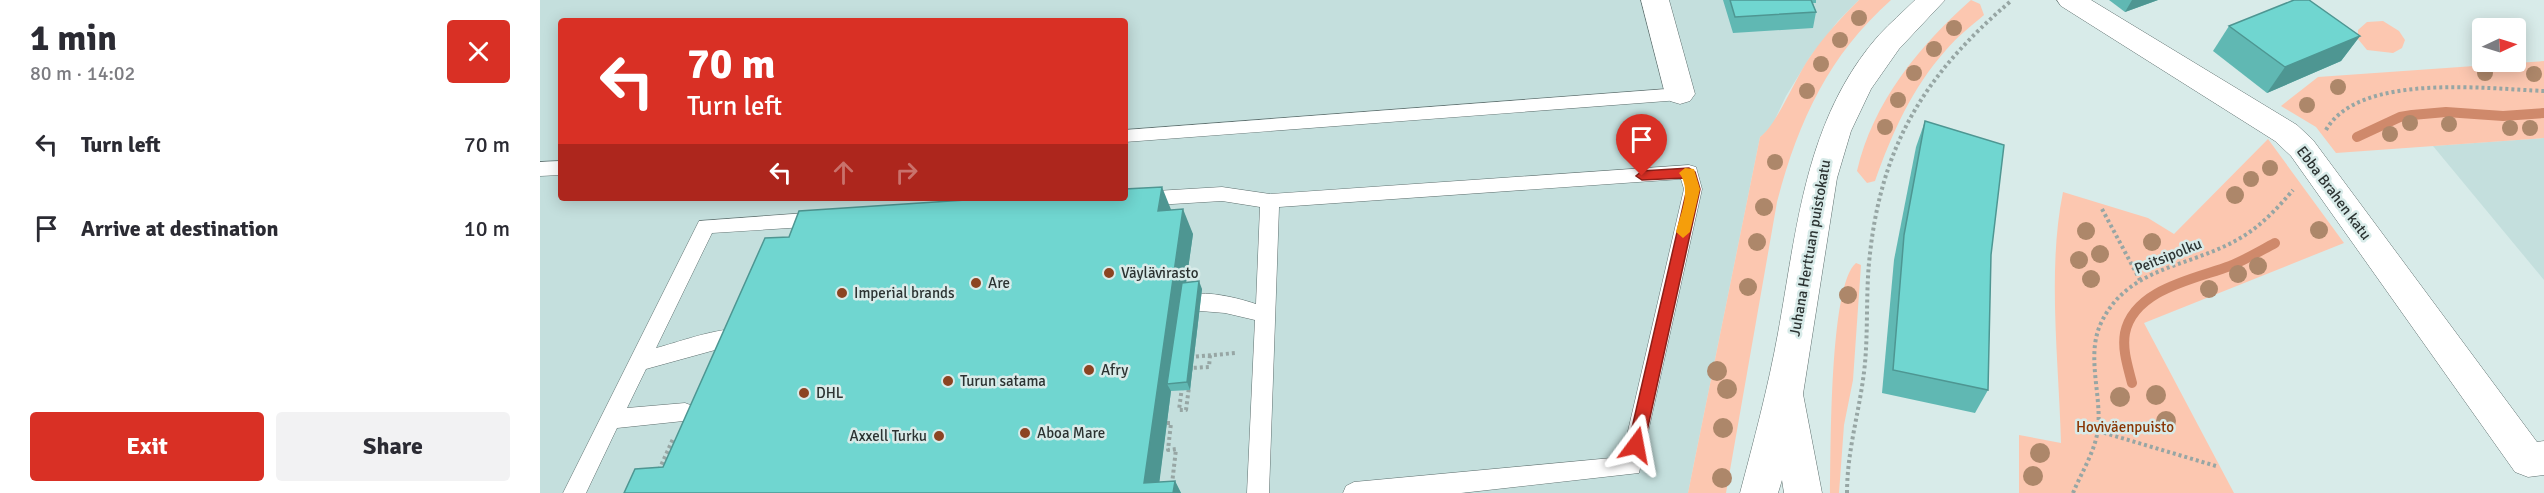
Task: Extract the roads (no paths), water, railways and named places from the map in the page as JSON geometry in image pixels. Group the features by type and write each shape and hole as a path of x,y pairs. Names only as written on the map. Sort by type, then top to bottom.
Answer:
{"street":[{"path":"1656,0 1680,94"},
{"name":"Juhana Herttuan puistokatu","path":"1759,493 1786,387 1813,210 1829,145 1839,121 1875,60 1900,29 1931,0"},
{"name":"Ebba Brahen katu","path":"2071,0 2286,133 2302,148 2536,459"},
{"name":"Juhana Herttuan puistokatu","path":"1786,387 1803,493"}],"lane":[{"path":"1128,136 1680,94"},
{"path":"540,169 558,168"},
{"path":"1128,200 1222,194 1270,201 1689,172 1693,189 1631,466 1354,493"},
{"path":"1258,493 1270,201"},
{"path":"574,493 706,226 835,218"},
{"path":"1183,303 1228,303 1265,315"},
{"path":"639,362 714,341 755,336"},
{"path":"611,419 685,413"}],"waterway":[{"path":"2357,137 2400,117 2412,115 2446,112 2503,116 2544,113"},
{"path":"2132,383 2124,339 2131,318 2140,306 2168,288 2230,266 2275,243"}],"place":[{"name":"Väylävirasto","path":"1109,273"},
{"name":"Are","path":"976,283"},
{"name":"Imperial brands","path":"842,293"},
{"name":"Afry","path":"1089,370"},
{"name":"Turun satama","path":"948,381"},
{"name":"DHL","path":"804,393"},
{"name":"Aboa Mare","path":"1025,433"},
{"name":"Axxell Turku","path":"939,436"}],"park label":[{"name":"Hoviväenpuisto","path":"2125,427"}]}
